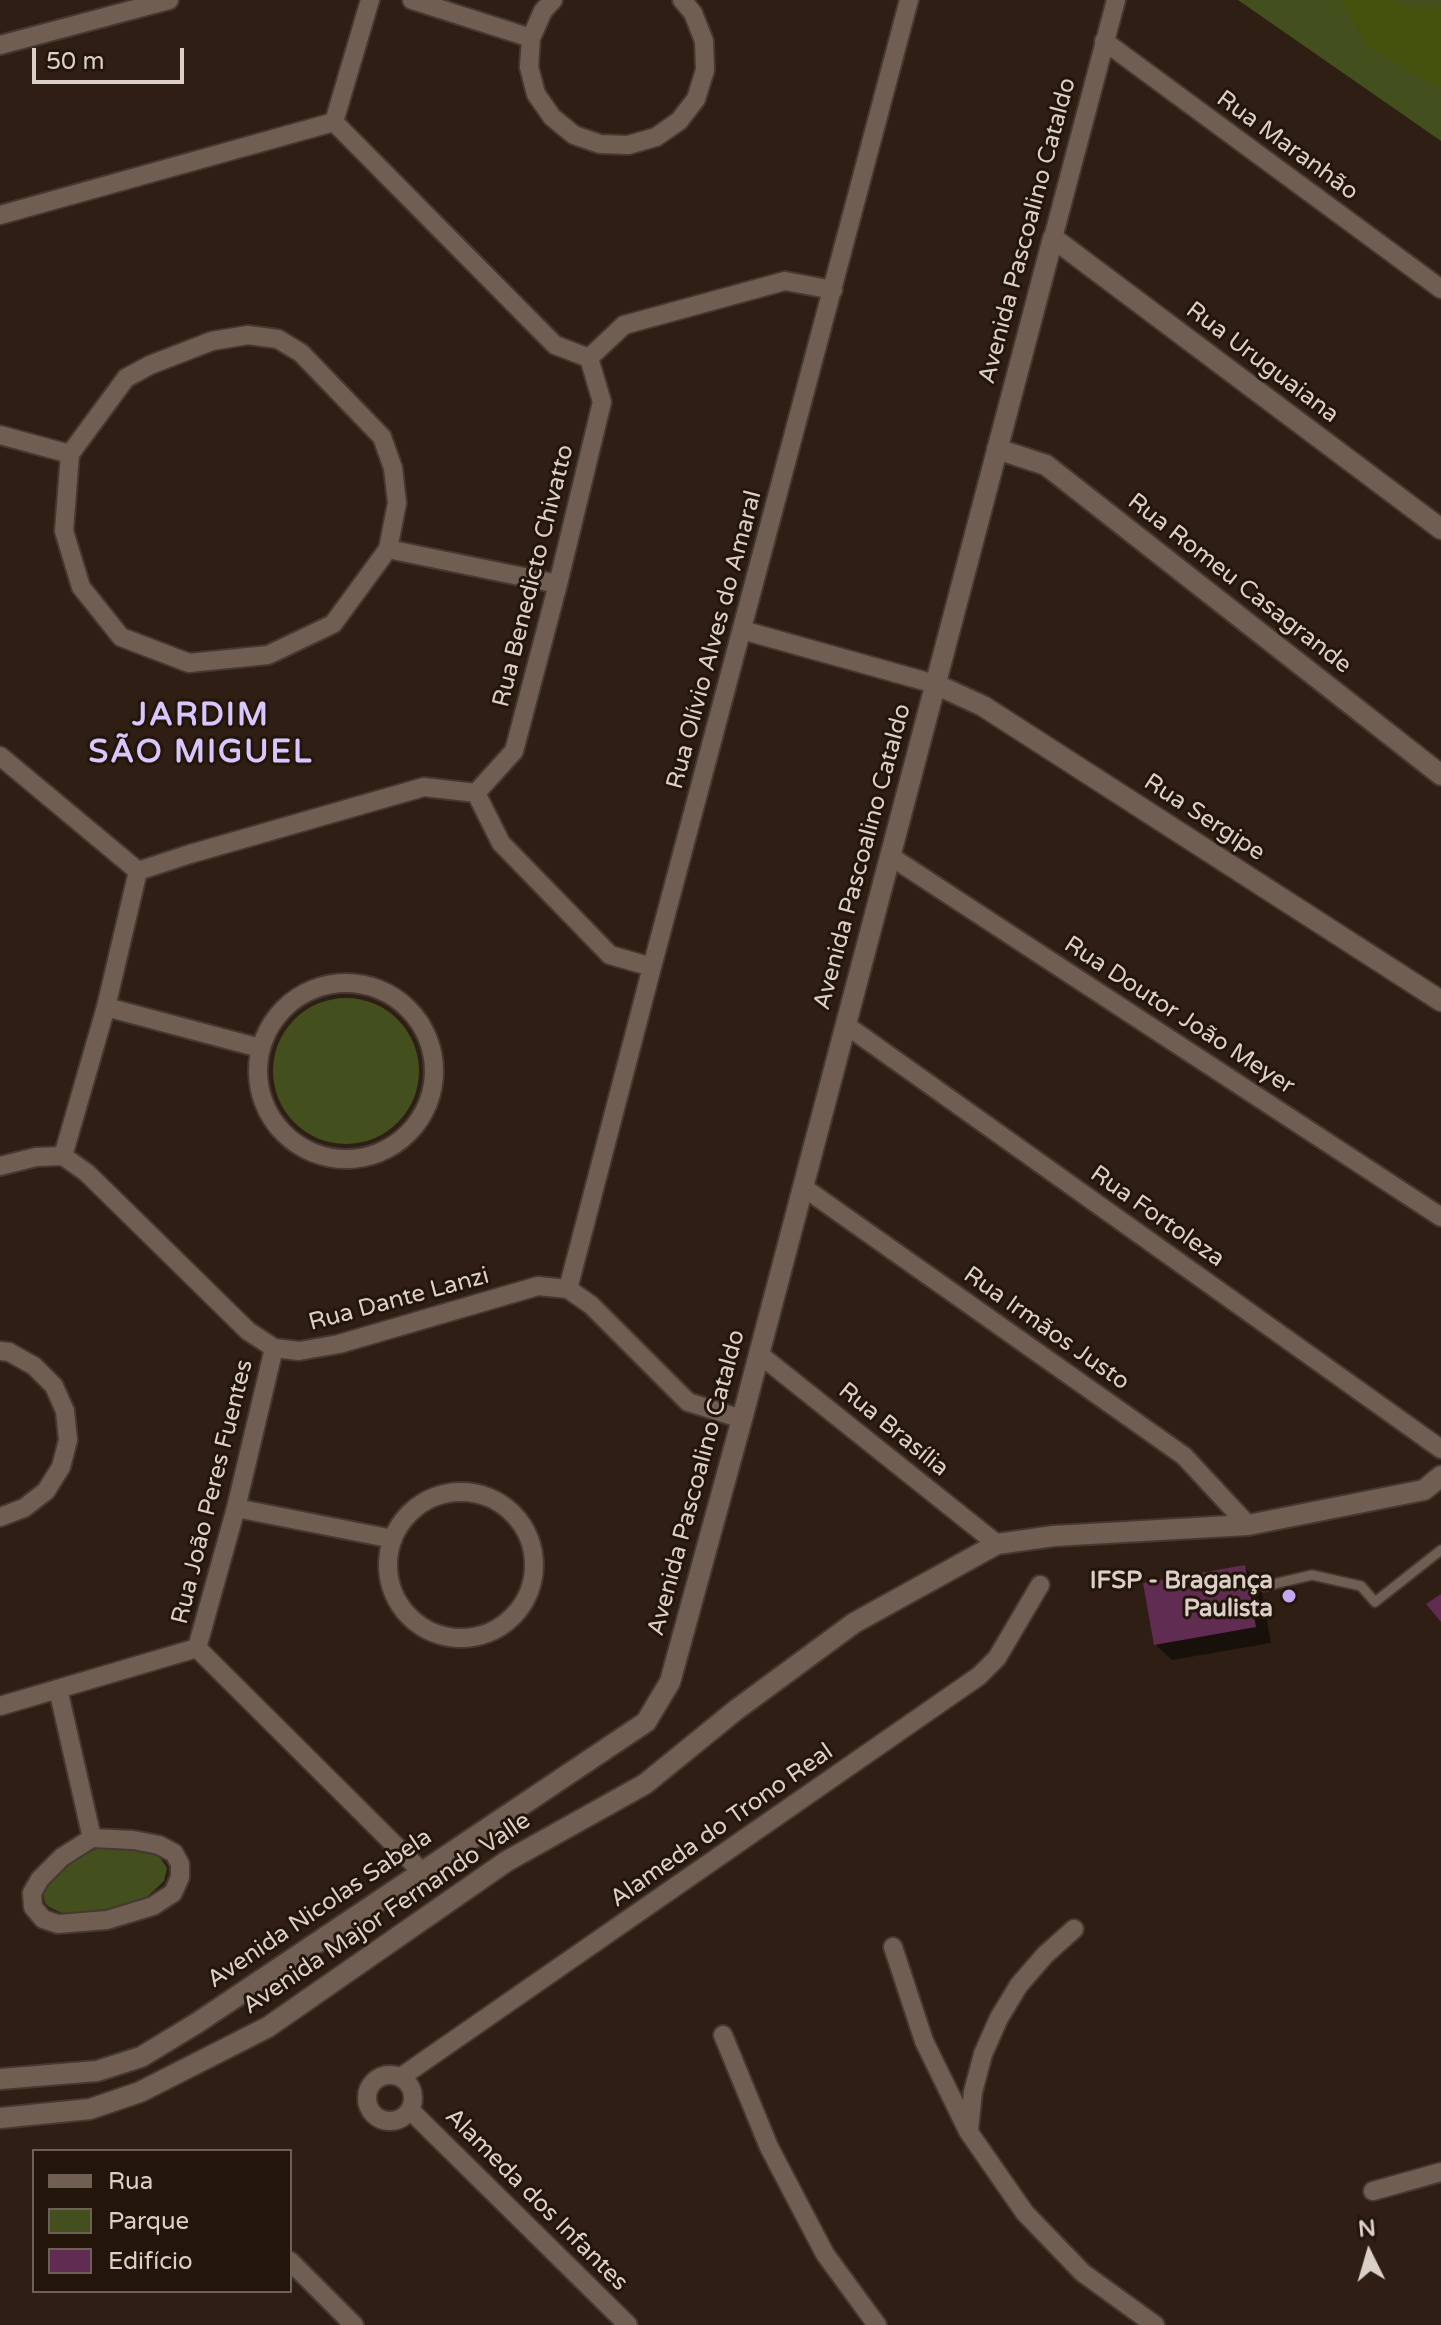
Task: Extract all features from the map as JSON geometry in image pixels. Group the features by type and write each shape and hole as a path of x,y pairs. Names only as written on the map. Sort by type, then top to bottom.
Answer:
{"street":[{"path":"0,45 169,0"},
{"path":"334,122 370,0"},
{"path":"412,0 531,38"},
{"path":"553,0 543,11 531,38 529,67 536,94 552,117 574,135 600,144 628,145 656,137 679,121 696,99 705,70 704,41 693,13 682,0"},
{"name":"Avenida Pascoalino Cataldo","path":"646,1722 670,1682 742,1419 1116,0"},
{"name":"Rua Olívio Alves do Amaral","path":"568,1289 908,1"},
{"name":"Rua Maranhão","path":"1104,41 1441,289"},
{"path":"0,215 334,122"},
{"path":"334,122 555,345 589,358 624,325 785,281 833,290"},
{"name":"Rua Uruguaiana","path":"1053,238 1441,529"},
{"path":"248,335 278,339 301,353 382,437 393,468 397,503 388,549 333,624 268,655 189,663 121,637 81,587 64,531 70,454 126,378 212,341 248,335"},
{"name":"Rua Benedicto Chivatto","path":"476,793 514,751 558,584 602,402 589,358"},
{"path":"0,435 70,454"},
{"name":"Rua Romeu Casagrande","path":"997,449 1046,465 1441,775"},
{"path":"388,549 558,584"},
{"path":"742,630 935,684"},
{"name":"Rua Sergipe","path":"935,684 983,706 1441,1001"},
{"path":"0,756 138,871"},
{"path":"138,871 424,787 476,793 501,843 610,955 652,967"},
{"name":"Rua Doutor João Meyer","path":"890,856 1441,1217"},
{"path":"63,1156 106,1007 138,871"},
{"path":"347,982 376,988 402,1002 422,1023 433,1050 435,1080 428,1108 411,1132 388,1150 360,1159 330,1159 303,1149 280,1131 264,1106 257,1078 260,1048 272,1022 292,1000 318,987 347,982"},
{"path":"106,1007 260,1048"},
{"name":"Rua Fortoleza","path":"846,1025 1441,1449"},
{"path":"0,1166 36,1157 63,1156 87,1173 248,1331 274,1348"},
{"name":"Rua Irmãos Justo","path":"803,1187 1184,1456 1248,1525"},
{"name":"Rua Dante Lanzi","path":"274,1348 299,1351 339,1344 538,1286 568,1289"},
{"path":"568,1289 591,1305 688,1402 742,1419"},
{"name":"Rua João Peres Fuentes","path":"197,1648 236,1508 274,1348"},
{"path":"0,1351 9,1352 34,1366 54,1386 65,1411 68,1440 61,1467 46,1491 24,1508 0,1517"},
{"name":"Rua Brasília","path":"759,1354 997,1544"},
{"name":"Avenida Major Fernando Valle","path":"0,2118 90,2109 140,2092 268,2027 507,1861 645,1784 736,1710 854,1623 997,1544 1054,1536 1248,1525 1424,1490 1441,1476"},
{"path":"469,1492 492,1498 512,1511 526,1530 534,1552 534,1576 527,1599 512,1618 491,1632 467,1638 443,1636 420,1626 402,1609 391,1587 388,1563 393,1539 405,1518 434,1498 469,1492"},
{"path":"236,1508 393,1539"},
{"name":"Alameda do Trono Real","path":"401,2077 979,1676 997,1658 1040,1585"},
{"name":"Rua João Peres Fuentes","path":"0,1706 197,1648"},
{"name":"Rua João Peres Fuentes","path":"197,1648 422,1872"},
{"path":"58,1689 92,1838"},
{"name":"Avenida Nicolas Sabela","path":"0,2079 97,2071 141,2057 197,2023 646,1722"},
{"path":"92,1838 133,1840 159,1845 174,1853 180,1864 180,1877 173,1893 153,1906 107,1920 58,1924 43,1919 33,1907 32,1893 40,1879 62,1857 92,1838"},
{"path":"968,2131 973,2092 983,2054 999,2018 1019,1985 1045,1955 1074,1929"},
{"path":"893,1947 924,2041 968,2131 1025,2213 1083,2273 1155,2325"},
{"path":"723,2035 769,2147 825,2254 877,2325"},
{"path":"392,2074 401,2077 413,2091 414,2101 410,2110 396,2120 379,2118 372,2112 367,2095 376,2080 392,2074"},
{"name":"Alameda dos Infantes","path":"410,2110 628,2325"},
{"path":"1373,2191 1441,2172"},
{"path":"292,2263 354,2325"}],"lane":[{"path":"1265,1586 1312,1575 1361,1586 1375,1602 1441,1550"}],"green space":[{"path":"1238,0 1441,0 1441,141"},
{"path":"1340,0 1391,0 1419,8 1441,6 1441,89 1366,45"},
{"path":"346,998 374,1003 398,1019 414,1043 419,1071 414,1099 398,1123 374,1139 346,1144 318,1139 294,1123 278,1099 273,1071 278,1043 294,1019 318,1003"},
{"path":"130,1847 159,1856 167,1868 164,1881 146,1898 119,1907 87,1912 62,1913 45,1903 43,1894 50,1880 71,1861 96,1849"}],"building":[{"path":"1245,1565 1256,1627 1154,1645 1143,1583"},
{"path":"1441,1594 1441,1622 1426,1604"}],"place":[{"name":"IFSP - Bragança Paulista","path":"1289,1596"}],"district":[{"name":"JARDIM SÃO MIGUEL","path":"201,736"}]}
